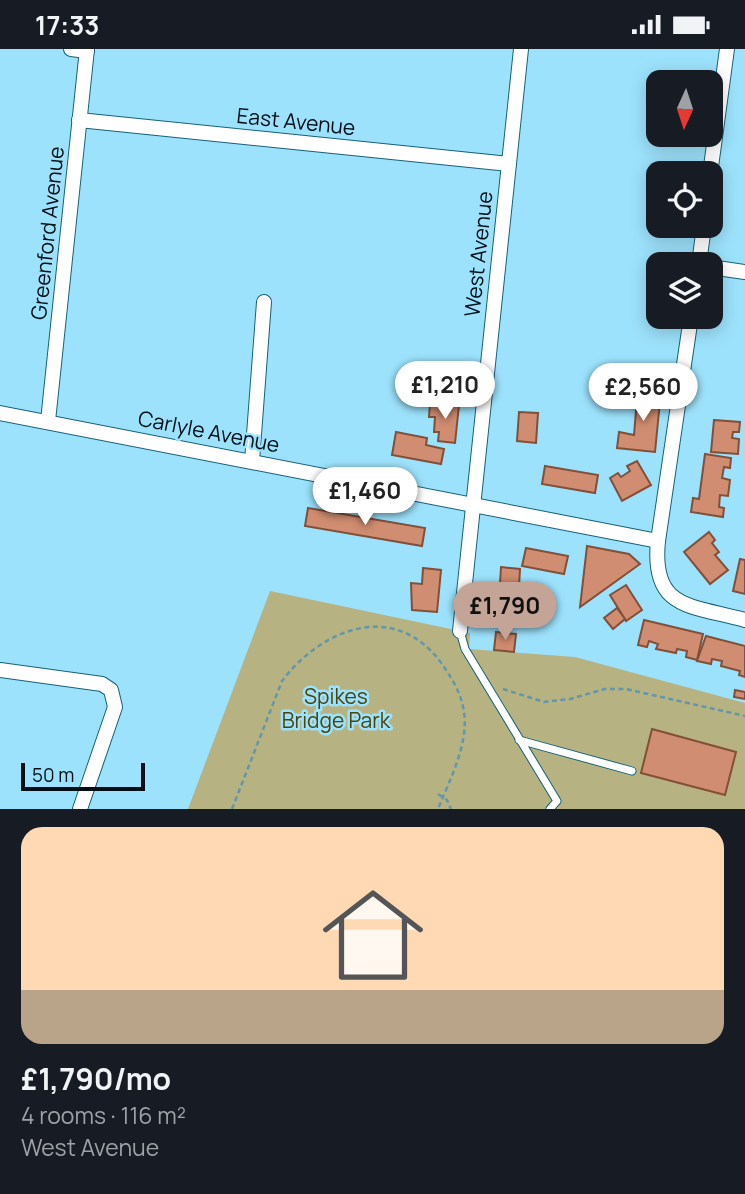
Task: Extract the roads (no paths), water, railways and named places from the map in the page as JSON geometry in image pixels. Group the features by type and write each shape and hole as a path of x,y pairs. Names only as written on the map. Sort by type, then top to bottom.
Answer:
{"street":[{"path":"71,49 87,50"},
{"name":"West Avenue","path":"460,631 521,49"},
{"path":"712,161 727,49"},
{"name":"Greenford Avenue","path":"48,421 87,50"},
{"name":"East Avenue","path":"79,120 509,164"},
{"path":"723,269 745,272"},
{"path":"252,461 264,302"},
{"path":"689,329 658,541 657,571 667,593 681,602 745,620"},
{"name":"Carlyle Avenue","path":"0,412 658,541"},
{"path":"0,670 103,684 111,690 116,707 80,809"}],"lane":[{"path":"460,631 465,649 557,801 550,809"},
{"path":"519,740 632,771"}],"park label":[{"name":"Spikes Bridge Park","path":"336,708"}]}
